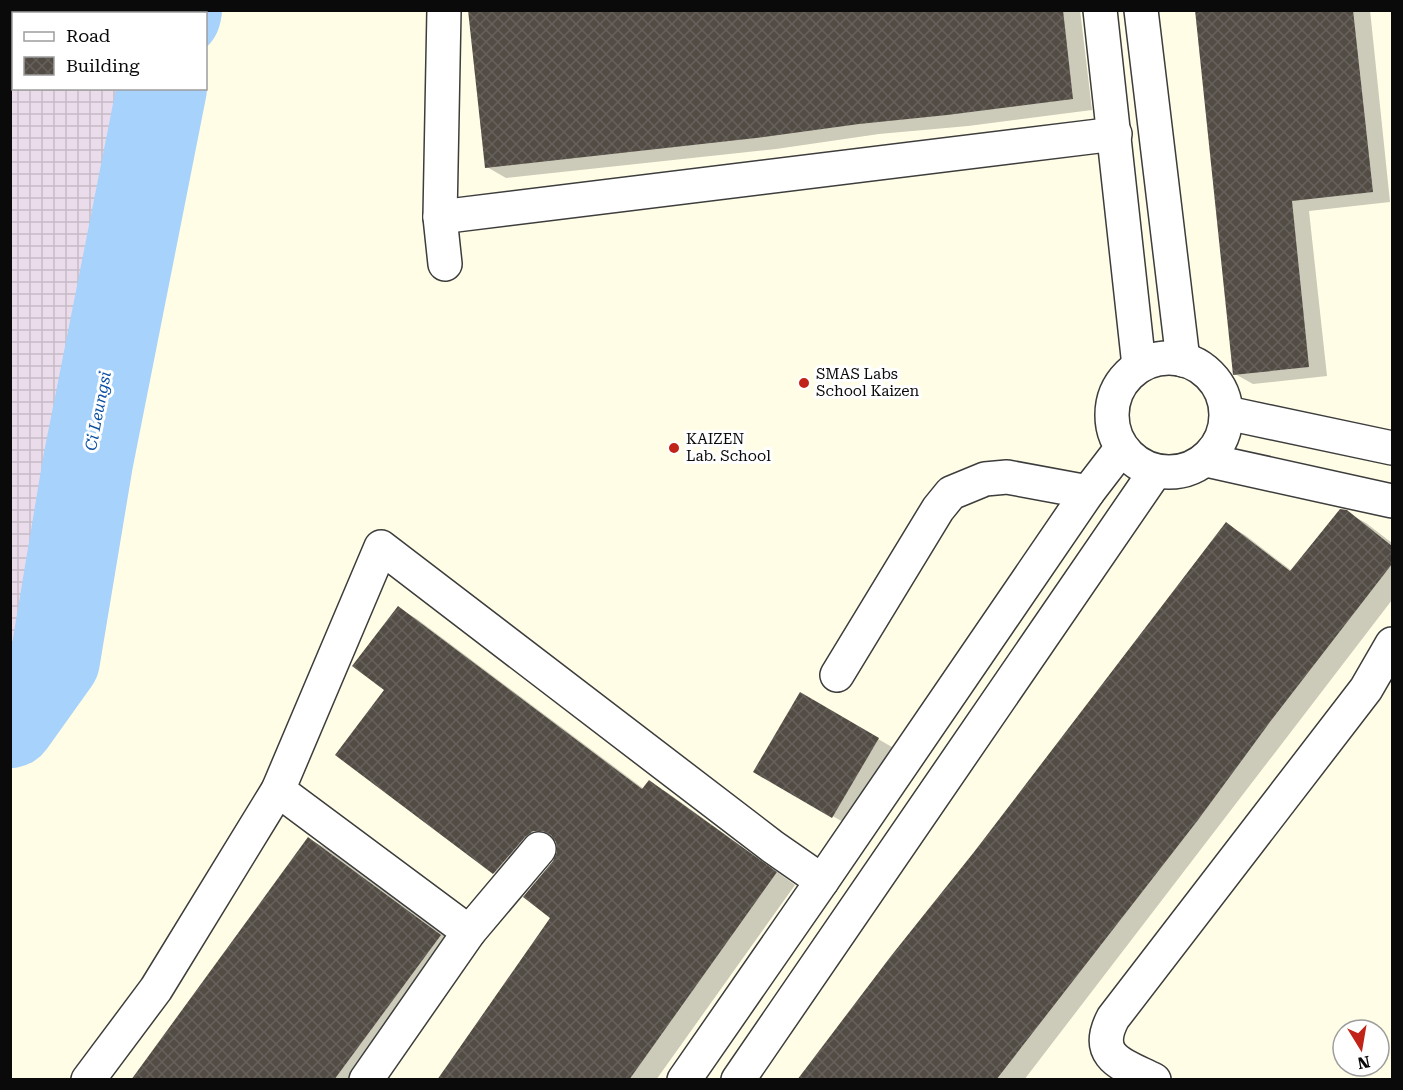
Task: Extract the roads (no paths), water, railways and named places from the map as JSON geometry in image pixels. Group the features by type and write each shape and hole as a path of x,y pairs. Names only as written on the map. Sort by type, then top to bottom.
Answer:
{"street":[{"path":"444,10 440,218 445,264"},
{"path":"1100,10 1139,366"},
{"path":"1141,10 1183,360"},
{"path":"440,218 1115,134"},
{"path":"1160,359 1183,360 1205,371 1220,390 1227,413 1221,439 1206,460 1182,472 1155,472 1121,449 1112,427 1112,404 1122,381 1139,366 1160,359"},
{"path":"1227,413 1392,448"},
{"path":"684,1080 1088,492 1121,449"},
{"path":"1206,460 1392,501"},
{"path":"738,1080 1155,472"},
{"path":"837,675 951,493 985,479 1007,477 1088,492"},
{"path":"88,1080 156,989 278,790 381,547 764,840 822,881"},
{"path":"1154,1080 1113,1060 1105,1037 1113,1018 1366,689 1392,644"},
{"path":"278,790 469,932"},
{"path":"366,1080 469,932 539,849"}],"waterway":[{"name":"Ci Leungsi","path":"10,723 55,660 88,462 162,90"}],"place":[{"name":"SMAS Labs School Kaizen","path":"804,383"},
{"name":"KAIZEN Lab. School","path":"674,448"}]}
